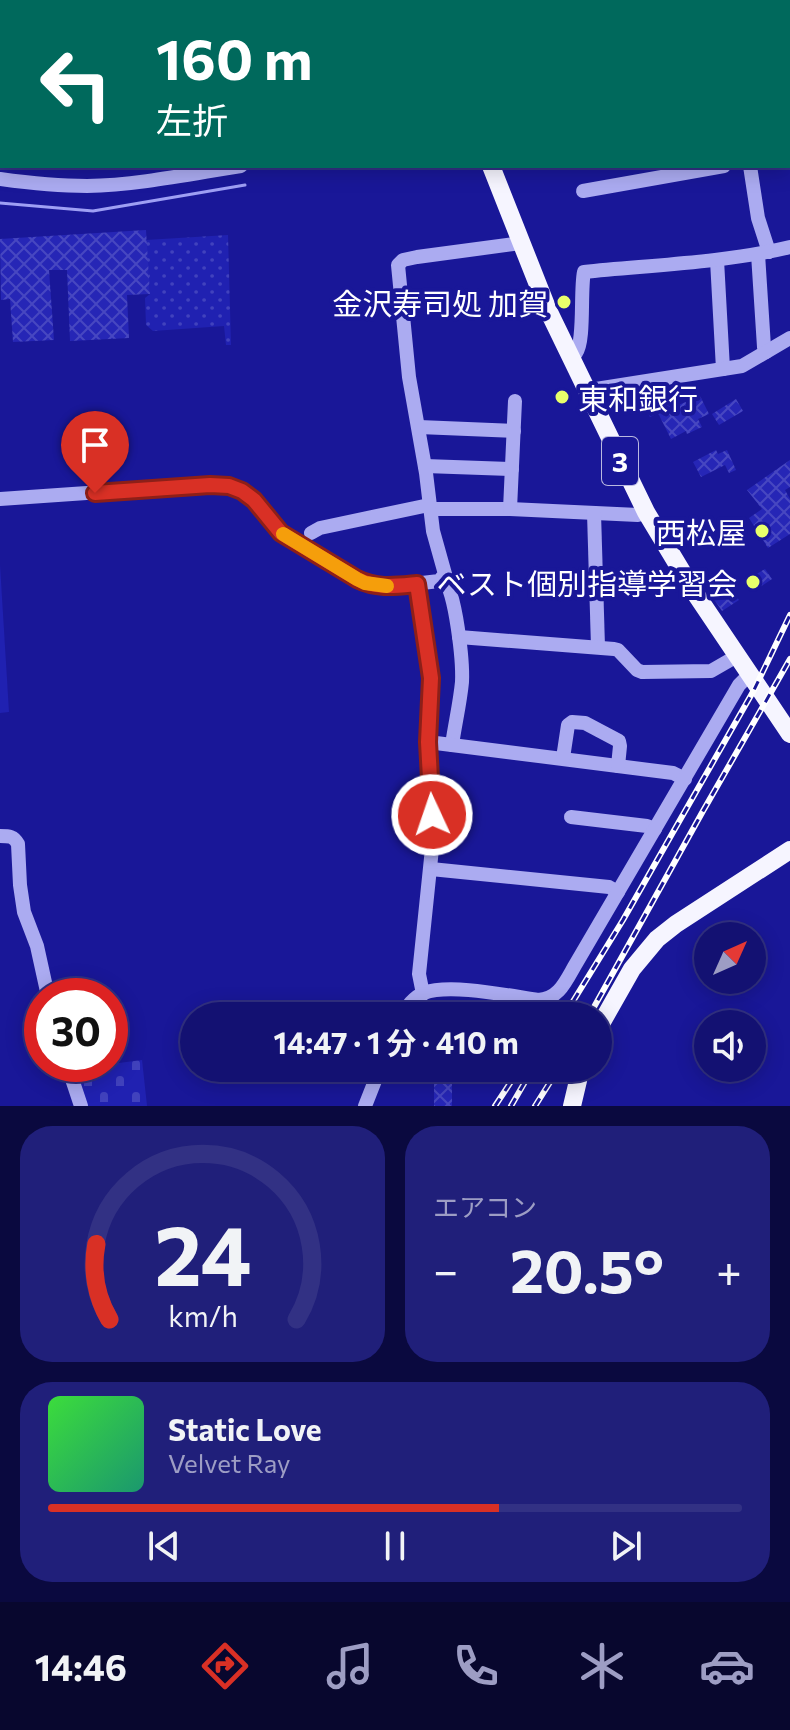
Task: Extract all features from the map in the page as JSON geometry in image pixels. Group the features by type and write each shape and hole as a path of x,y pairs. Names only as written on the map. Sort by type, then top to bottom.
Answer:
{"main road":[{"name":"3","path":"492,168 548,310 646,512 686,579 790,734"},
{"path":"612,1004 632,969 657,939 790,850"},
{"path":"572,1106 578,1082"}],"street":[{"path":"0,179 86,186 125,183 208,168"},
{"path":"583,191 699,168"},
{"path":"750,168 764,253 766,352"},
{"path":"0,499 185,486 229,486 254,500 281,533 365,583 388,587 439,581 445,574 433,531 409,377 398,265 403,260 417,257 521,243"},
{"path":"571,357 576,354 581,340 584,272 717,260 790,247"},
{"path":"717,260 723,369"},
{"path":"588,393 596,389 742,366 790,338"},
{"path":"510,509 515,401"},
{"path":"419,427 514,431"},
{"path":"425,466 512,469"},
{"path":"311,533 320,528 429,503 638,515 646,512"},
{"path":"594,513 598,647"},
{"path":"443,578 450,587 459,637 462,680 452,745"},
{"path":"417,584 430,666 428,742 433,839 419,974 423,994"},
{"path":"459,637 618,650 642,672 711,671 737,656"},
{"path":"413,1002 423,994 441,991 538,1000 554,997 739,685 750,674"},
{"path":"563,758 568,725 572,722 585,723 619,741 618,766"},
{"path":"428,742 673,773 685,779"},
{"path":"571,817 655,829"},
{"path":"0,836 10,836 18,844 24,912 37,946 44,978"},
{"path":"431,869 609,887 618,892"},
{"path":"73,1082 81,1106"},
{"path":"365,1106 374,1082"}],"green space":[{"path":"228,235 231,345 226,345 224,326 153,331 146,325 145,298 150,294 146,240"},
{"path":"0,565 9,712 0,713"},
{"path":"142,1060 147,1106 86,1106 78,1082 128,1082 128,1062"}],"building":[{"path":"146,230 150,294 127,295 129,338 70,341 67,270 49,270 54,340 13,342 10,299 1,300 0,239"},
{"path":"700,396 709,414 698,419 702,427 671,439 658,413 650,417 643,405 673,400 676,406"},
{"path":"736,399 743,411 719,425 712,414"},
{"path":"716,450 718,454 727,450 736,470 729,473 725,465 701,477 693,462"},
{"path":"790,460 790,487 785,490 790,499 790,534 768,548 749,518 762,509 747,490"},
{"path":"693,520 702,533 681,547 673,534"},
{"path":"765,569 772,579 754,591 747,580"},
{"path":"730,587 739,600 722,611 713,598"},
{"path":"434,1082 452,1082 452,1106 434,1106"}],"waterway":[{"path":"0,203 93,211 245,185"}],"railway":[{"path":"573,1002 754,690 790,615"},
{"path":"597,1002 790,659"},
{"path":"495,1106 511,1082"},
{"path":"511,1106 525,1082"},
{"path":"535,1106 550,1082"}],"slow traffic":[{"path":"283,534 365,583 387,586"}],"place":[{"name":"金沢寿司処 加賀","path":"564,302"},
{"name":"東和銀行","path":"562,397"},
{"name":"西松屋","path":"762,531"},
{"name":"ベスト個別指導学習会","path":"753,582"}],"route":[{"path":"95,493 229,486 254,500 281,533 357,579 388,587 417,584 431,678 428,742 432,815"}]}
